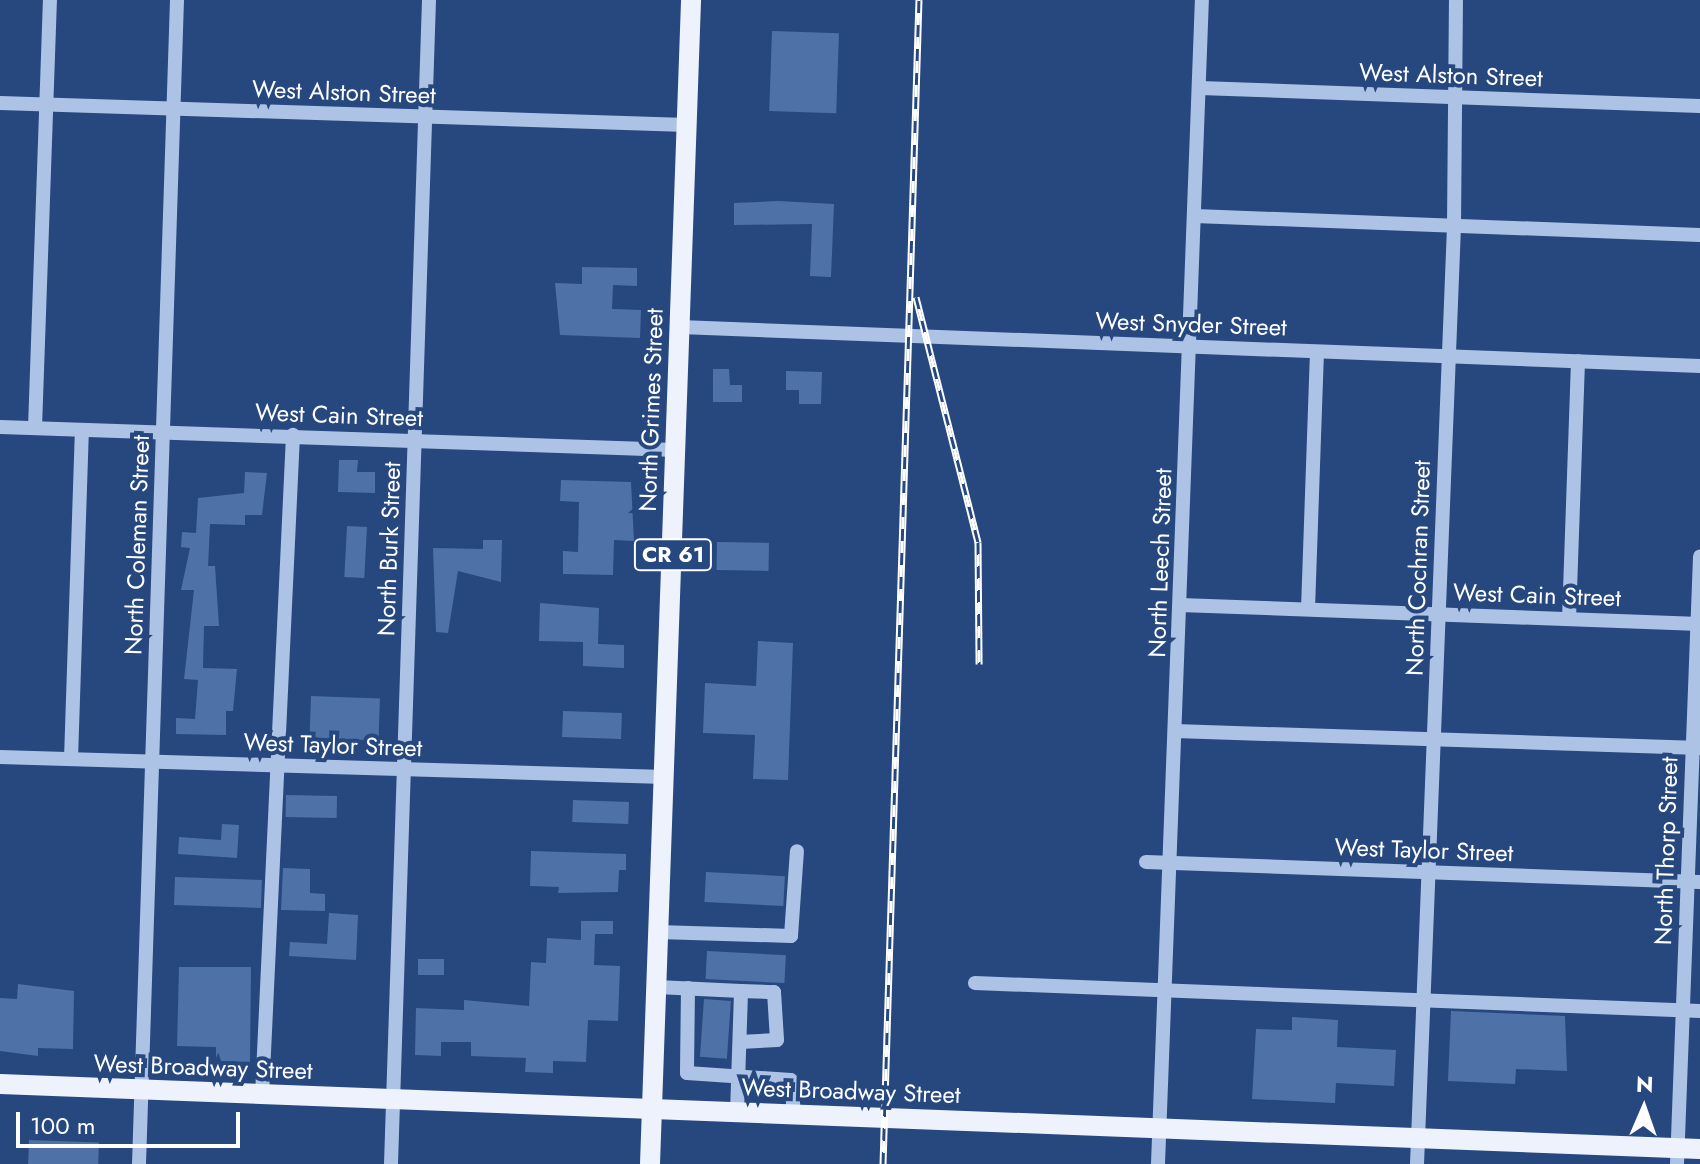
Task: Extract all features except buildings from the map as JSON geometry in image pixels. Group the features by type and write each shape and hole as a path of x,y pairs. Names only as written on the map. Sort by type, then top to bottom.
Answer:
{"main road":[{"name":"North Grimes Street","path":"652,1110 691,0"},
{"name":"West Broadway Street","path":"0,1084 1418,1138 1677,1156 1700,1149"},
{"name":"CR 61","path":"650,1164 652,1110"}],"street":[{"path":"35,428 50,0"},
{"name":"North Coleman Street","path":"139,1164 177,0"},
{"name":"North Burk Street","path":"391,1164 429,0"},
{"name":"North Leech Street","path":"1158,1164 1202,0"},
{"name":"North Cochran Street","path":"1417,1164 1454,225 1452,97 1456,0"},
{"name":"West Alston Street","path":"1200,88 1700,106"},
{"name":"West Alston Street","path":"0,103 687,125"},
{"path":"1195,216 1700,235"},
{"name":"West Snyder Street","path":"680,327 1700,366"},
{"path":"1308,609 1317,352"},
{"path":"1569,619 1578,361"},
{"name":"West Cain Street","path":"0,427 676,450"},
{"path":"71,759 82,430"},
{"path":"262,1095 293,435"},
{"name":"North Thorp Street","path":"1677,1156 1681,1011 1693,882 1700,556"},
{"name":"West Cain Street","path":"1180,605 1699,624"},
{"path":"1175,731 1696,748"},
{"name":"West Taylor Street","path":"0,757 665,777"},
{"path":"658,932 791,936 797,851"},
{"name":"West Taylor Street","path":"1146,862 1693,882"},
{"path":"975,983 1700,1011"},
{"path":"657,987 778,996 777,1040 740,1042"},
{"path":"688,988 687,1073 795,1082 794,1115"},
{"path":"737,1113 741,991"}],"railway":[{"path":"883,1164 919,0"},
{"path":"916,297 978,542 979,664"}]}
